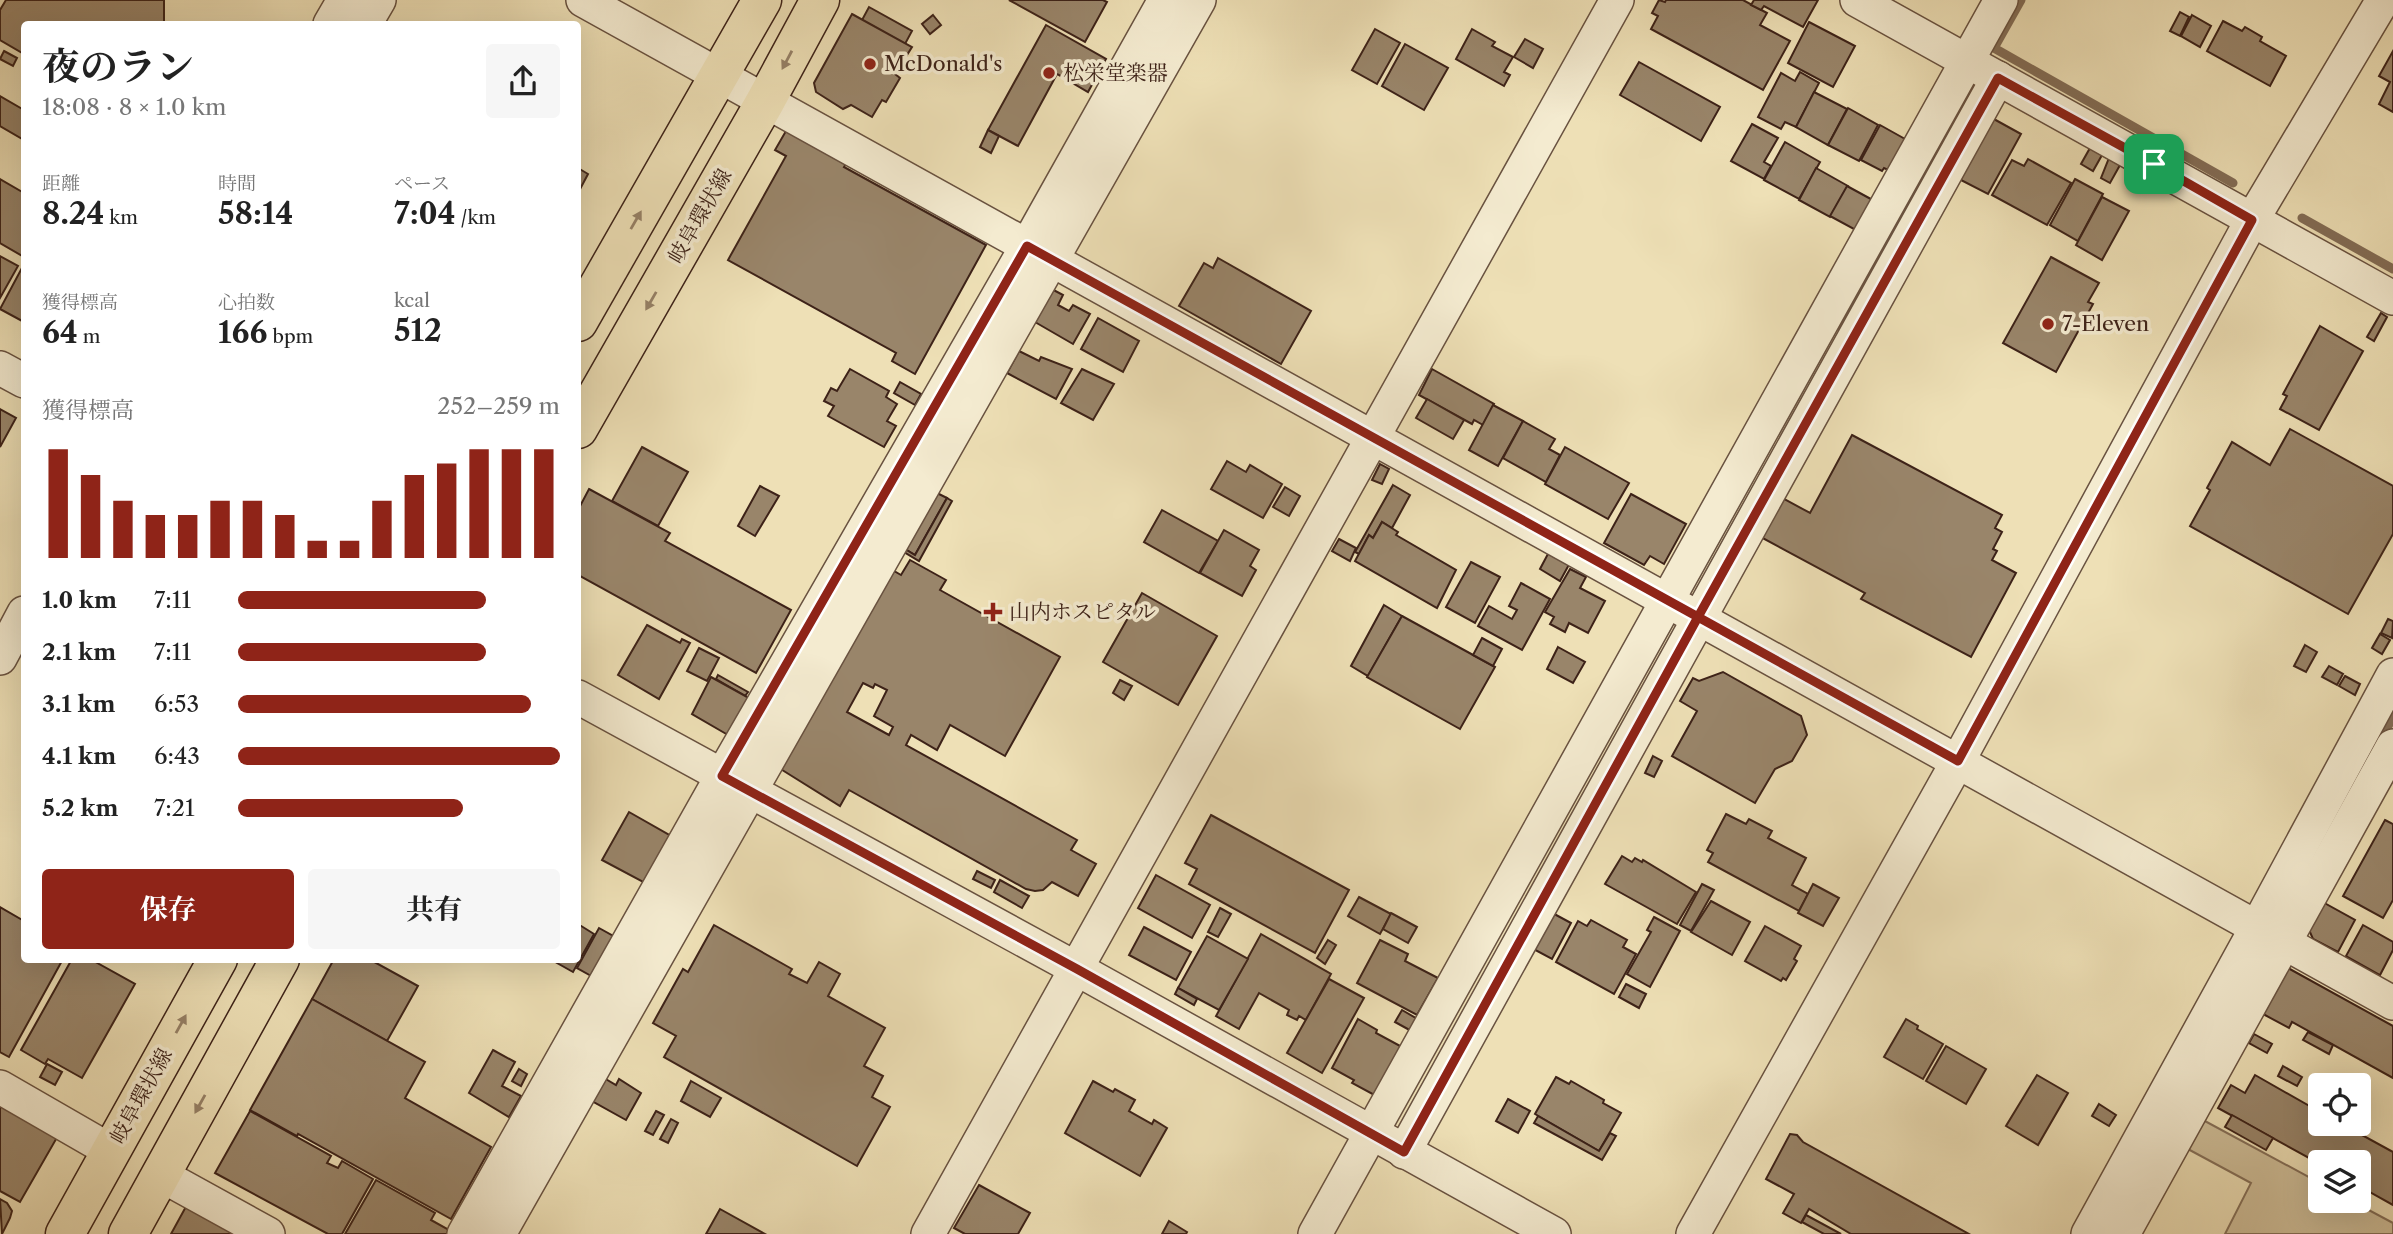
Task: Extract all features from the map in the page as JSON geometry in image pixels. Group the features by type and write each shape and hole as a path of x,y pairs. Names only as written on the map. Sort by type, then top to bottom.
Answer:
{"main road":[{"path":"581,317 762,0"},
{"name":"岐阜環状線","path":"581,424 765,102 820,0"},
{"name":"岐阜環状線","path":"65,1234 216,963"},
{"path":"128,1234 278,963"}],"street":[{"path":"332,21 344,0"},
{"path":"367,21 379,0"},
{"path":"583,0 2393,1003"},
{"path":"1040,253 1165,0"},
{"path":"464,1234 736,783 1040,253 1199,0"},
{"path":"928,1234 1617,0"},
{"path":"1857,0 2393,298"},
{"path":"1315,1234 2001,0"},
{"path":"1693,1234 1958,761 2252,220 2383,0"},
{"path":"1404,1152 1998,78"},
{"path":"0,368 21,379"},
{"path":"0,658 21,619"},
{"path":"2123,1234 2270,935 2393,675"},
{"path":"581,699 1077,969 1404,1152 1504,1222 1554,1234"},
{"path":"2088,1234 2270,935 2393,746"},
{"path":"499,1234 736,783"},
{"path":"0,1087 111,1150"},
{"path":"161,1175 268,1234"}],"shaded area":[{"path":"2203,1120 2308,1177 2308,1213 2371,1211 2393,1223 2393,1234 2225,1234 2251,1183 2186,1148"}],"building":[{"path":"6,0 164,0 164,21 21,21 21,52 0,40 0,10"},
{"path":"1009,0 1103,0 1107,2 1085,42"},
{"path":"1659,0 1743,0 1767,13 1760,25 1790,41 1763,90 1651,29 1658,16 1652,13"},
{"path":"1754,0 1818,0 1803,27 1764,6 1761,10 1751,5"},
{"path":"869,7 912,31 905,44 862,20"},
{"path":"2180,12 2189,17 2180,36 2170,31"},
{"path":"852,14 912,47 895,74 900,78 886,102 882,100 872,117 851,105 843,109 816,92 814,83"},
{"path":"933,15 941,25 930,34 922,24"},
{"path":"2192,15 2211,26 2200,47 2181,36"},
{"path":"2223,21 2242,31 2245,27 2262,37 2260,41 2286,56 2270,86 2207,51"},
{"path":"1809,22 1855,46 1833,87 1788,63"},
{"path":"1046,25 1106,59 1088,92 1057,74 1018,146 988,130"},
{"path":"1375,29 1400,43 1377,84 1352,70"},
{"path":"1472,29 1495,42 1492,46 1513,57 1504,72 1510,75 1504,86 1456,59"},
{"path":"1525,39 1543,49 1533,68 1514,57"},
{"path":"1405,44 1448,68 1424,110 1382,86"},
{"path":"4,51 17,58 13,66 0,59"},
{"path":"2393,51 2393,112 2379,104 2390,82 2379,76"},
{"path":"1639,62 1720,107 1701,141 1620,95"},
{"path":"1800,72 1819,83 1796,127 1785,122 1781,129 1758,117 1781,73 1795,81"},
{"path":"1814,92 1847,109 1828,145 1796,127"},
{"path":"0,96 21,108 21,138 0,126"},
{"path":"1848,108 1878,125 1859,161 1828,145"},
{"path":"1992,118 2021,134 1988,194 1959,179"},
{"path":"790,124 850,157 844,167 986,245 915,374 892,361 896,353 728,260 786,156 775,150"},
{"path":"1752,124 1778,138 1764,162 1771,166 1764,179 1731,161"},
{"path":"1880,125 1914,144 1895,173 1884,168 1882,171 1861,160"},
{"path":"988,130 999,136 991,153 980,147"},
{"path":"1785,142 1820,162 1799,199 1764,180"},
{"path":"2090,148 2102,155 2093,171 2081,164"},
{"path":"2109,158 2120,165 2110,183 2101,178"},
{"path":"2028,159 2071,183 2047,225 1992,195 2012,160 2024,166"},
{"path":"1816,168 1848,186 1830,217 1799,200"},
{"path":"581,170 588,174 581,187"},
{"path":"0,179 21,191 21,255 0,243"},
{"path":"2075,179 2103,194 2078,241 2050,225"},
{"path":"1847,186 1880,204 1863,234 1830,216"},
{"path":"2102,197 2129,211 2102,260 2076,245"},
{"path":"0,256 18,266 0,298"},
{"name":"7-Eleven","path":"2051,257 2099,283 2088,302 2093,304 2056,372 2003,343"},
{"path":"1218,258 1311,311 1281,364 1179,306 1204,263 1213,268"},
{"path":"21,270 21,320 0,309"},
{"path":"1046,286 1063,295 1058,305 1069,311 1073,305 1090,314 1073,344 1028,318"},
{"path":"2381,313 2387,317 2374,341 2367,337"},
{"path":"1098,318 1139,341 1123,372 1081,349"},
{"path":"2320,326 2363,351 2319,430 2280,409 2287,396 2283,394"},
{"path":"1019,351 1039,361 1041,357 1072,369 1056,399 1007,373"},
{"path":"850,369 889,391 886,397 897,404 887,421 896,426 884,447 828,416 834,406 824,401 831,388 837,391"},
{"path":"1082,369 1114,384 1093,420 1061,403"},
{"path":"1432,369 1494,404 1483,425 1474,420 1472,424 1419,395"},
{"path":"900,382 921,394 915,405 894,393"},
{"path":"1427,399 1464,420 1453,439 1416,418"},
{"path":"1493,405 1523,421 1498,466 1469,450"},
{"path":"0,409 16,418 0,447"},
{"path":"1523,421 1555,439 1549,449 1560,455 1546,482 1503,458"},
{"path":"2290,429 2393,486 2393,534 2348,614 2190,526 2232,442 2270,465"},
{"path":"1852,435 2002,515 1995,528 2002,532 1993,549 1997,551 1992,560 2016,573 1971,657 1861,599 1865,593 1757,535 1777,495 1810,513"},
{"path":"642,447 688,472 658,526 612,501"},
{"path":"1565,447 1629,483 1608,519 1545,484"},
{"path":"1227,461 1246,472 1250,465 1282,484 1263,518 1211,489"},
{"path":"1380,464 1389,469 1382,484 1372,480"},
{"path":"1393,485 1410,495 1392,528 1382,522 1373,538 1369,535 1359,554 1355,552"},
{"path":"760,486 779,496 755,536 738,526"},
{"path":"1285,487 1300,496 1289,516 1273,507"},
{"path":"589,489 670,533 665,541 791,610 756,673 581,577 581,504"},
{"path":"931,490 947,498 915,555 900,546"},
{"path":"1631,494 1686,524 1664,564 1650,556 1644,565 1604,543"},
{"path":"947,498 952,501 919,561 899,549 900,546 915,555"},
{"path":"1162,510 1218,541 1199,573 1144,542"},
{"path":"1382,522 1398,532 1396,535 1456,570 1437,608 1355,561 1369,535 1373,538"},
{"path":"1224,530 1259,550 1250,566 1256,570 1242,596 1200,573"},
{"path":"1339,539 1356,548 1350,561 1332,551"},
{"path":"1550,550 1571,561 1560,581 1540,569"},
{"path":"910,560 946,580 940,590 1060,657 1005,756 950,725 937,750 911,735 906,745 1077,840 1071,850 1096,864 1078,896 1052,882 1043,890 1026,889 849,790 840,806 779,768 887,567 901,575","holes":["863,683 873,688 875,684 887,690 874,716 893,727 889,735 847,712"]},
{"path":"1471,562 1500,577 1475,623 1446,607"},
{"path":"1570,569 1586,577 1580,588 1605,601 1588,633 1569,623 1565,632 1550,624 1554,617 1545,612"},
{"path":"1521,583 1550,599 1522,650 1478,626 1489,606 1512,619 1517,610 1509,606"},
{"path":"1142,593 1217,636 1178,705 1103,662"},
{"path":"1384,605 1402,616 1368,676 1351,666"},
{"path":"1402,616 1495,667 1460,729 1367,677"},
{"path":"2388,619 2393,621 2392,638 2381,633"},
{"path":"647,625 680,643 682,639 690,643 659,699 618,675"},
{"path":"2380,634 2390,640 2382,654 2372,648"},
{"path":"1482,638 1502,649 1493,666 1473,655"},
{"path":"2305,645 2317,652 2306,672 2294,666"},
{"path":"1558,647 1585,662 1573,683 1547,669"},
{"path":"699,648 719,658 707,681 687,671"},
{"path":"2329,666 2343,674 2337,685 2322,677"},
{"path":"1723,672 1801,716 1807,735 1792,761 1775,769 1755,803 1672,756 1697,711 1680,701 1693,678 1699,681"},
{"path":"718,675 748,692 745,696 716,679"},
{"path":"2345,676 2360,684 2355,695 2339,686"},
{"path":"711,677 749,698 728,735 692,714"},
{"path":"1120,680 1132,686 1124,700 1113,693"},
{"path":"1653,756 1662,761 1654,777 1645,773"},
{"path":"629,812 671,836 645,883 602,860"},
{"path":"1726,814 1746,824 1749,819 1772,831 1768,838 1806,858 1792,885 1808,894 1799,911 1708,862 1713,853 1707,850"},
{"path":"1211,815 1349,890 1315,953 1189,884 1197,869 1185,863"},
{"path":"2385,820 2393,824 2393,900 2383,918 2343,896"},
{"path":"1622,856 1632,862 1635,858 1642,862 1643,860 1696,892 1677,924 1605,884"},
{"path":"977,871 995,880 991,888 973,879"},
{"path":"1156,875 1210,905 1192,938 1138,908"},
{"path":"1000,880 1029,896 1022,908 994,892"},
{"path":"1702,884 1714,890 1691,931 1680,925"},
{"path":"1813,884 1839,898 1823,926 1798,913"},
{"path":"1359,897 1391,914 1380,934 1348,916"},
{"path":"2319,900 2355,920 2338,952 2313,939 2306,923"},
{"path":"1711,901 1750,922 1732,955 1691,932"},
{"path":"0,907 21,919 21,963 61,963 9,1057 0,1052"},
{"path":"1220,908 1231,914 1218,937 1208,932"},
{"path":"1545,909 1571,923 1552,959 1526,945"},
{"path":"1391,913 1417,927 1408,943 1383,929"},
{"path":"1654,917 1680,931 1650,987 1627,974 1651,932 1647,930"},
{"path":"1591,920 1627,940 1623,947 1636,954 1614,994 1556,962 1578,921 1587,926"},
{"path":"714,925 792,969 789,974 807,983 819,962 840,974 828,996 885,1028 864,1066 883,1076 872,1097 890,1107 857,1166 664,1057 676,1036 653,1023 683,969 688,972"},
{"path":"2363,925 2393,942 2393,950 2380,975 2346,956"},
{"path":"581,926 594,934 581,958"},
{"path":"1765,926 1801,946 1794,959 1797,961 1786,980 1783,978 1781,981 1745,961"},
{"path":"1144,927 1191,952 1176,980 1129,955"},
{"path":"599,928 615,937 593,977 577,968"},
{"path":"1261,934 1331,974 1306,1020 1299,1016 1297,1020 1287,1015 1289,1010 1259,993 1239,1029 1216,1016"},
{"path":"1207,936 1248,959 1219,1010 1178,988"},
{"path":"1328,940 1336,945 1325,964 1317,958"},
{"path":"1380,940 1408,954 1405,961 1438,978 1417,1015 1357,983"},
{"path":"70,963 97,963 135,984 82,1078 48,1059 45,1064 21,1050"},
{"path":"332,963 376,963 418,986 387,1041 312,999"},
{"path":"557,963 578,963 573,972"},
{"path":"2288,968 2393,1026 2393,1078 2292,1022 2289,1028 2263,1014"},
{"path":"1329,979 1364,998 1322,1073 1287,1053"},
{"path":"1626,984 1646,994 1639,1008 1619,997"},
{"path":"1178,988 1197,999 1194,1005 1175,994"},
{"path":"312,999 425,1062 405,1098 491,1147 451,1219 250,1110"},
{"path":"1402,1010 1421,1021 1415,1033 1395,1022"},
{"path":"1358,1019 1377,1030 1376,1033 1402,1047 1380,1098 1352,1083 1354,1080 1332,1068"},
{"path":"1906,1019 1918,1026 1917,1029 1943,1044 1923,1079 1884,1057"},
{"path":"2308,1032 2333,1045 2329,1054 2303,1040"},
{"path":"2254,1034 2272,1044 2267,1053 2249,1043"},
{"path":"1946,1046 1986,1069 1966,1104 1926,1081"},
{"path":"493,1050 515,1062 502,1086 521,1096 509,1117 469,1093"},
{"path":"47,1064 62,1072 55,1085 40,1077"},
{"path":"2283,1066 2302,1077 2297,1086 2278,1076"},
{"path":"519,1069 527,1074 521,1086 512,1081"},
{"path":"2037,1075 2068,1093 2038,1145 2006,1126"},
{"path":"2255,1075 2308,1105 2308,1136 2364,1136 2393,1152 2393,1205 2371,1193 2371,1150 2308,1150 2308,1157 2218,1108 2231,1085 2245,1093"},
{"path":"1556,1077 1569,1084 1571,1081 1621,1113 1599,1151 1535,1114"},
{"path":"604,1078 616,1085 619,1079 641,1093 626,1120 592,1101"},
{"path":"691,1081 721,1098 710,1117 681,1101"},
{"path":"1093,1081 1135,1100 1129,1111 1152,1124 1154,1120 1167,1128 1140,1176 1065,1133"},
{"path":"1508,1099 1530,1111 1518,1133 1496,1121"},
{"path":"0,1101 59,1134 20,1202 0,1191"},
{"path":"2099,1104 2116,1115 2109,1126 2092,1116"},
{"path":"250,1111 331,1156 327,1163 338,1168 342,1161 373,1179 342,1234 328,1234 215,1173"},
{"path":"656,1111 664,1115 653,1135 645,1131"},
{"path":"2232,1115 2273,1138 2266,1150 2225,1127"},
{"path":"1538,1116 1599,1151 1610,1133 1616,1136 1602,1160 1534,1123"},
{"path":"671,1119 678,1123 668,1143 660,1139"},
{"path":"1790,1134 1797,1135 1803,1142 1969,1234 1851,1234 1809,1209 1801,1223 1783,1213 1794,1194 1766,1179"},
{"path":"376,1180 435,1213 431,1220 451,1231 449,1234 345,1234"},
{"path":"979,1185 1030,1213 1018,1234 965,1234 954,1228"},
{"path":"0,1199 7,1203 12,1211 2,1234"},
{"path":"189,1201 250,1234 171,1234"},
{"path":"720,1209 765,1234 706,1234"},
{"path":"1806,1215 1841,1234 1824,1234 1802,1222"},
{"path":"1169,1221 1187,1232 1186,1234 1162,1234"}],"waterway":[{"path":"2021,0 1994,48 2233,183"},
{"path":"1839,326 1969,93"},
{"path":"2302,218 2393,269"},
{"path":"2379,742 2393,717"}],"place":[{"name":"McDonald's","path":"870,64"},
{"name":"松栄堂楽器","path":"1049,73"},
{"name":"7-Eleven","path":"2048,324"},
{"name":"山内ホスピタル","path":"993,612"}],"route":[{"path":"2154,164 1998,78 1698,617 1027,246 722,776 1077,969 1404,1152 1698,617 1958,761 2252,220 2154,164"}]}
